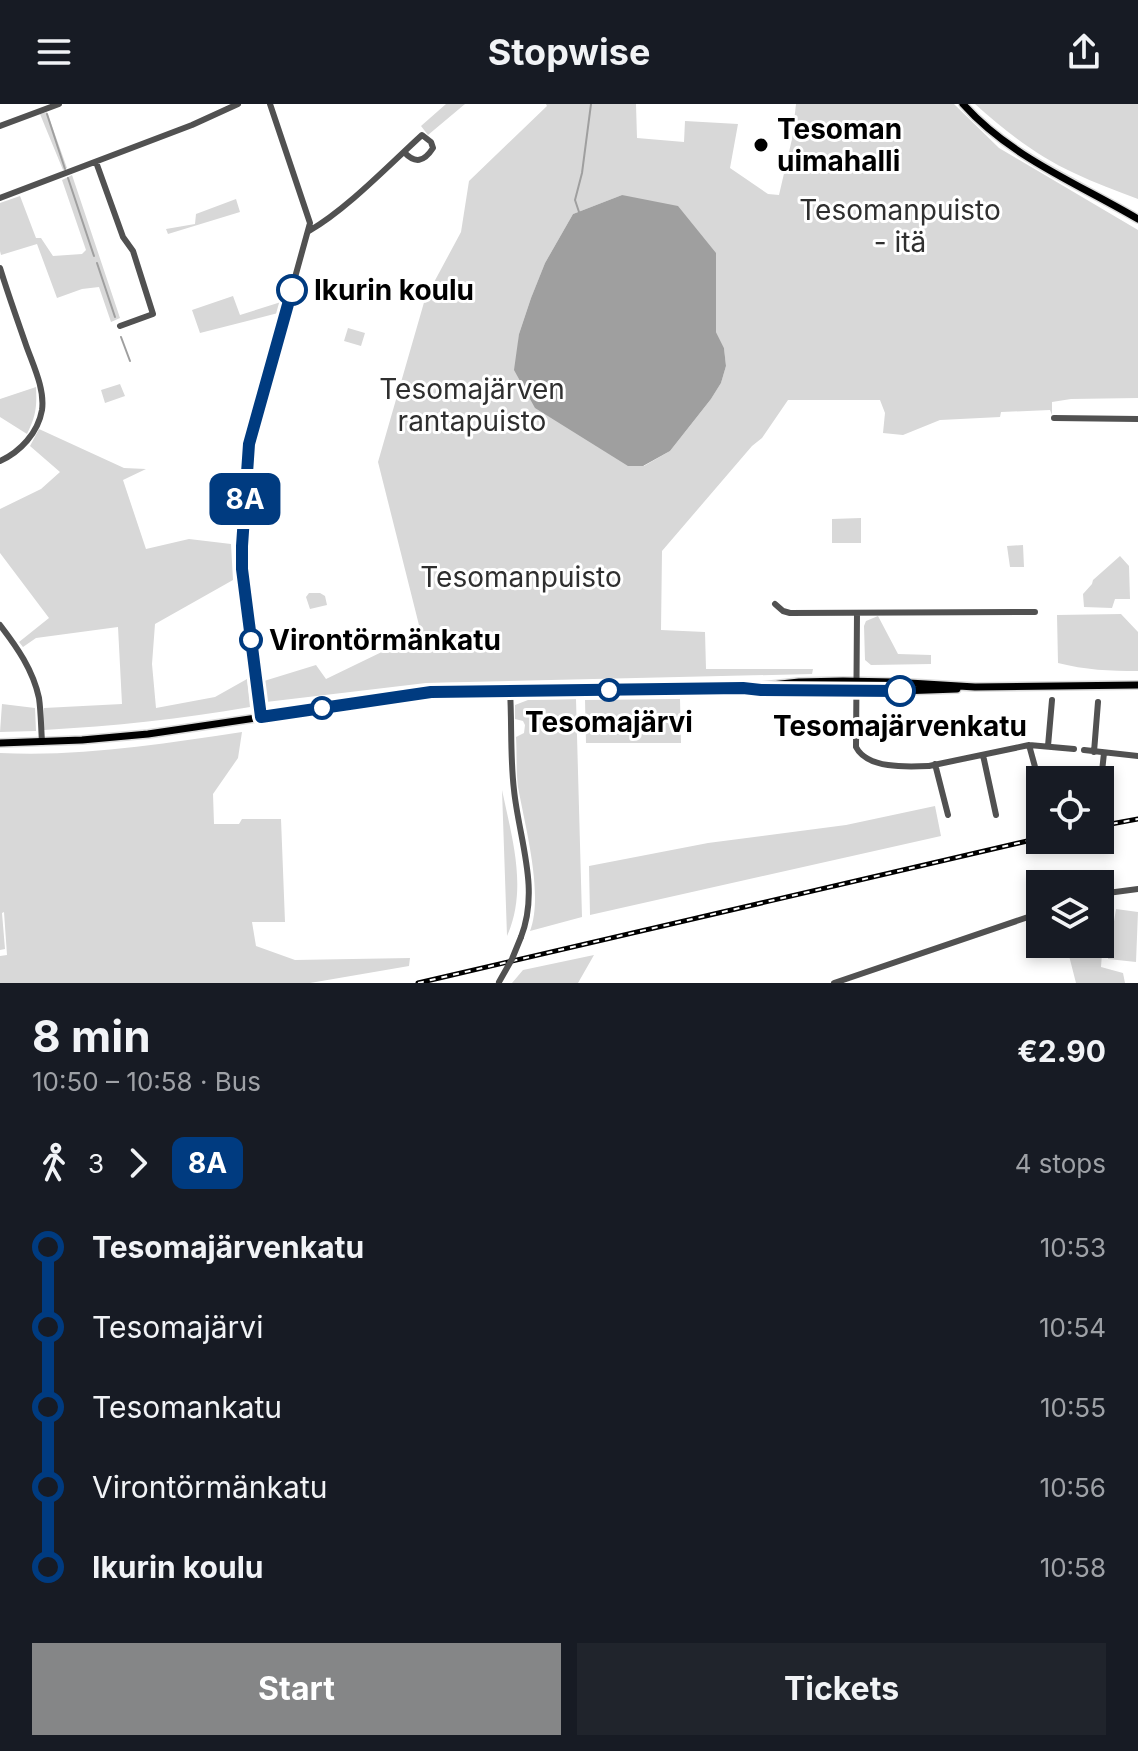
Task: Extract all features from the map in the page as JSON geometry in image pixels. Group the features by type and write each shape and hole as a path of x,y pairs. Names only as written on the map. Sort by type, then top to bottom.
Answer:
{"main road":[{"path":"963,104 1033,160 1138,219"},
{"path":"743,688 856,681 975,687"},
{"path":"0,743 148,734 431,692 743,688 900,691 1138,685"}],"street":[{"path":"0,126 59,104"},
{"path":"0,198 238,104"},
{"path":"261,717 242,555 249,444 309,231 309,216 270,104"},
{"path":"309,231 345,204 422,135 433,148 428,157 421,160 414,160 404,152"},
{"path":"96,162 123,237 133,251 153,314 120,326"},
{"path":"0,268 36,375 42,405 38,423 28,440 0,461"},
{"path":"1054,418 1138,419"},
{"path":"775,604 790,613 1035,612"},
{"path":"857,613 856,747 861,756 888,765 914,767 1029,745 1074,749"},
{"path":"0,625 35,683 42,742"},
{"path":"498,982 512,959 526,923 529,891 514,792 510,690"},
{"path":"1048,746 1052,700"},
{"path":"1094,752 1098,702"},
{"path":"1029,745 1035,766"},
{"path":"1084,750 1138,756"},
{"path":"1103,766 1104,753"},
{"path":"983,755 996,815"},
{"path":"935,764 948,815"},
{"path":"1114,892 1138,889"},
{"path":"834,983 1026,918"}],"green space":[{"path":"446,104 465,104 428,135 421,126"},
{"path":"636,104 637,138 684,142 685,121 738,124 730,168 768,194 779,195 792,139 796,104 954,104 999,148 1138,230 1138,398 1071,399 1052,402 1052,415 1050,410 1001,412 1000,417 940,420 903,435 883,433 885,413 880,400 788,400 762,438 662,551 661,630 705,632 706,669 813,669 812,674 426,683 266,702 264,681 316,665 326,679 421,633 378,462 425,299 461,232 469,181 547,106","holes":["622,195 715,307 716,332 724,348 726,366 721,383 670,451 644,466 518,352 519,334 531,298 545,263 573,214"]},
{"path":"975,104 1138,104 1138,199 1047,159"},
{"path":"47,112 67,168 63,170 40,114"},
{"path":"72,175 120,318 111,322 99,287 57,298 37,244 1,255 0,203 20,196 36,238 41,238 53,256 82,254 86,250 62,180"},
{"path":"236,199 240,212 168,234 166,229 195,224 196,214"},
{"path":"233,296 240,315 281,302 278,313 200,333 192,310"},
{"path":"348,328 365,333 361,346 344,341"},
{"path":"120,384 125,396 105,403 101,390"},
{"path":"36,387 35,411 27,434 0,417 0,399"},
{"path":"39,429 124,468 146,469 123,480 146,549 189,539 231,544 233,580 155,624 152,664 156,708 215,697 247,679 250,707 148,722 44,730 44,708 122,704 118,627 36,638 23,647 19,642 49,618 0,553 0,509 41,489 60,472 30,446"},
{"path":"861,518 861,543 832,543 832,519"},
{"path":"1023,545 1024,567 1010,567 1007,546"},
{"path":"1120,556 1129,566 1130,599 1115,599 1112,608 1084,607 1083,594 1093,580"},
{"path":"309,593 325,596 327,605 310,609 306,597"},
{"path":"1121,614 1138,632 1138,671 1098,670 1058,663 1057,615"},
{"path":"878,616 898,654 931,655 931,664 871,665 865,660 864,626 866,621"},
{"path":"576,699 582,917 530,931 534,916 534,880 518,787 516,737 524,733 525,725 523,721 515,719 515,705 528,700"},
{"path":"680,699 681,743 586,743 585,700"},
{"path":"2,704 35,708 36,731 0,732"},
{"path":"242,732 238,758 213,794 214,824 239,824 242,819 281,819 285,922 252,922 256,946 295,960 410,958 409,966 310,983 0,983 0,956 7,955 4,912 5,949 0,950 0,753 91,751"},
{"path":"502,790 514,845 517,882 513,918 507,936"},
{"path":"935,806 941,836 590,915 589,866 708,843 846,825"},
{"path":"1116,909 1138,912 1136,962 1108,959 1114,958"},
{"path":"594,955 578,983 512,983 523,970"},
{"path":"1070,958 1102,958 1101,967 1123,973 1125,983 1076,983"}],"shaded area":[{"path":"622,195 678,206 716,253 716,332 724,348 726,366 721,383 711,399 670,451 643,466 628,466 535,408 514,370 519,334 531,298 545,263 573,214"}],"waterway":[{"path":"579,212 575,200 582,173 591,104"},
{"path":"47,114 65,169"},
{"path":"68,178 94,256"},
{"path":"97,263 115,317"},
{"path":"121,337 130,361"}],"railway":[{"path":"1114,823 1138,819"},
{"path":"418,983 1026,841"}],"bus line":[{"name":"8A","path":"292,290 249,444 242,569 261,717 431,692 743,688 900,691"}],"place":[{"name":"Tesoman uimahalli","path":"761,145"},
{"name":"Ikurin koulu","path":"292,290"},
{"name":"Virontörmänkatu","path":"251,640"},
{"name":"Tesomajärvi","path":"609,690"},
{"name":"Tesomajärvenkatu","path":"900,691"}],"park label":[{"name":"Tesomanpuisto - itä","path":"900,226"},
{"name":"Tesomajärven rantapuisto","path":"472,405"},
{"name":"Tesomanpuisto","path":"521,577"}]}
